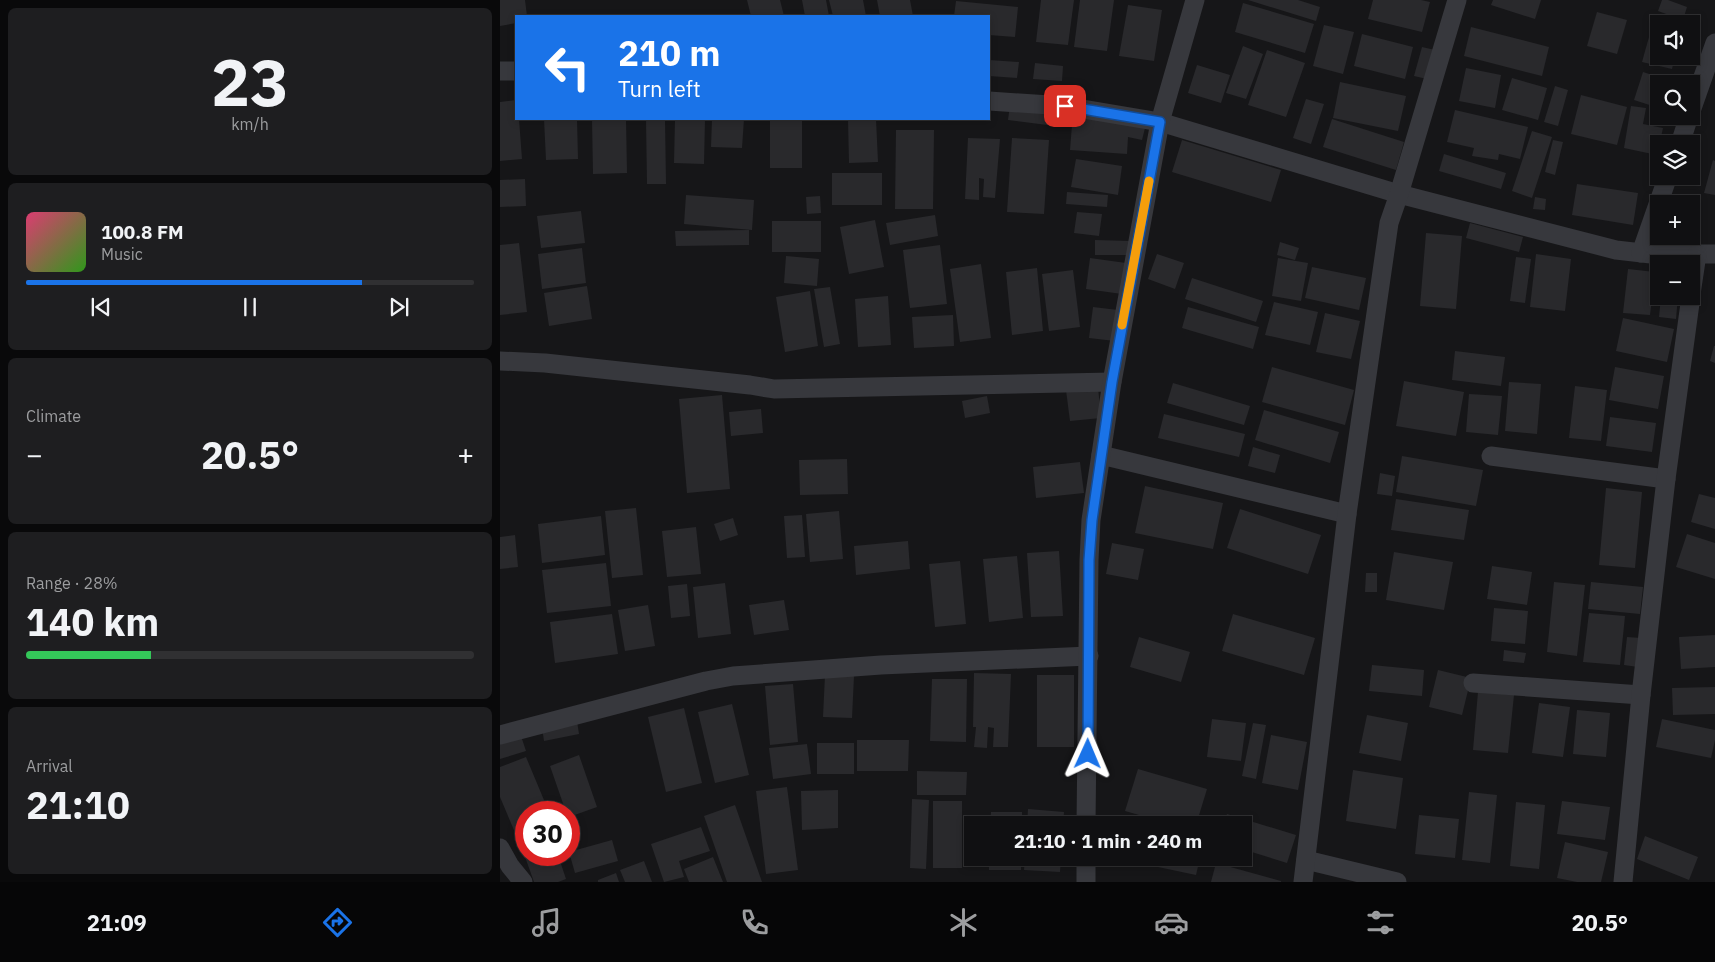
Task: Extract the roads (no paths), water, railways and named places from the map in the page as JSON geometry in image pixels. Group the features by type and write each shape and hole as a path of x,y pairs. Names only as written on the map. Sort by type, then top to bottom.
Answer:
{"street":[{"path":"1086,816 1089,560 1092,520 1112,382 1160,122 1196,0"},
{"path":"1303,882 1347,514 1389,223 1400,194 1457,0"},
{"path":"1700,85 1715,43"},
{"path":"500,71 515,70"},
{"path":"990,101 1065,106 1160,122 1400,194 1616,250 1642,253 1706,254 1700,270"},
{"path":"1642,253 1665,185"},
{"path":"1623,882 1641,695 1666,479 1690,305"},
{"path":"500,361 545,363 774,389 1112,382"},
{"path":"1101,455 1347,514"},
{"path":"1491,456 1666,479"},
{"path":"500,735 706,681 733,676 881,664 1088,656"},
{"path":"1473,683 1641,695"},
{"path":"500,848 510,866 523,882"},
{"path":"1306,860 1396,882"},
{"path":"1086,866 1086,882"}]}
